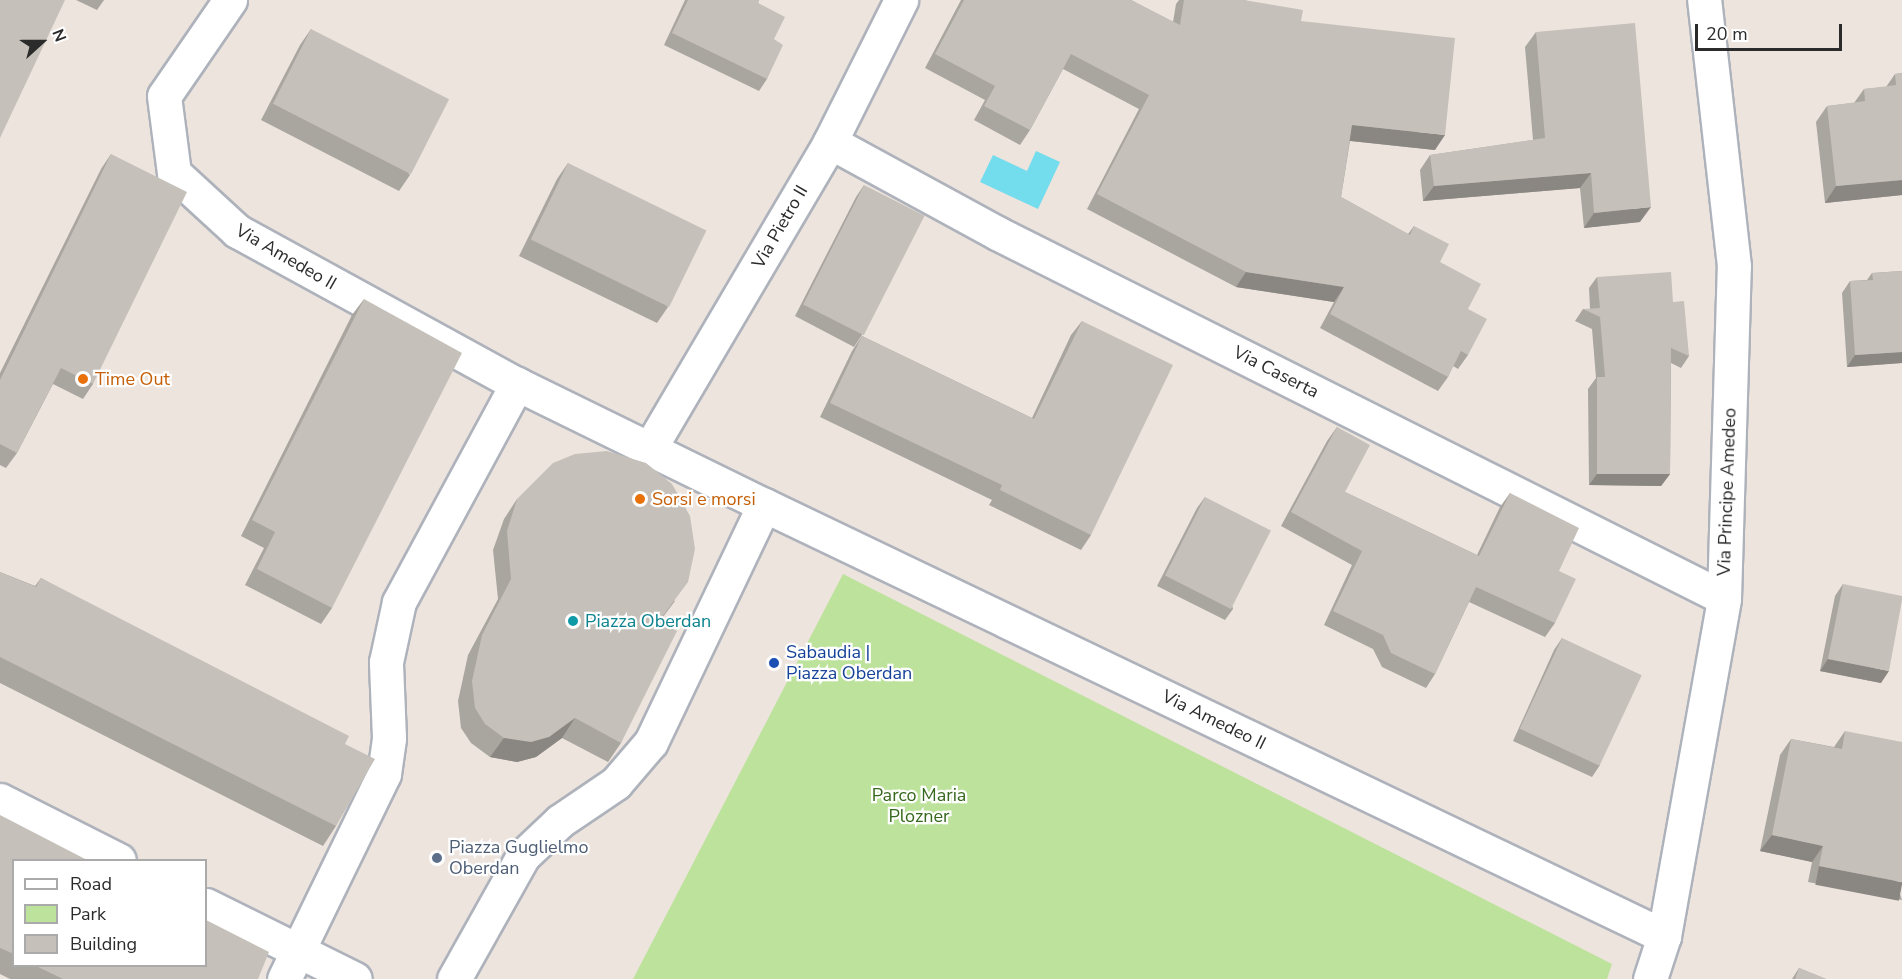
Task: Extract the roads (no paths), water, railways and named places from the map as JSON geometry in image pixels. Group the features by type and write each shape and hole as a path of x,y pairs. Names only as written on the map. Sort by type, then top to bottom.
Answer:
{"street":[{"name":"Via Amedeo II","path":"230,0 164,96 174,173 237,231 518,384"},
{"name":"Via Pietro II","path":"650,448 830,142 901,0"},
{"name":"Via Principe Amedeo","path":"1650,979 1664,936 1724,598 1734,266 1704,0"},
{"name":"Via Caserta","path":"830,142 997,233 1724,598"},
{"path":"291,965 384,774 389,738 386,662 399,602 518,384 764,505 651,742 616,783 560,821 523,856 454,979"},
{"name":"Via Amedeo II","path":"764,505 1664,936"},
{"path":"0,800 115,859"},
{"path":"207,906 291,965 355,979"}],"water":[{"path":"1036,151 1060,162 1038,209 980,182 993,155 1027,171"}],"place":[{"name":"Time Out","path":"83,379"},
{"name":"Sorsi e morsi","path":"640,499"},
{"name":"Piazza Oberdan","path":"573,621"},
{"name":"Sabaudia | Piazza Oberdan","path":"774,663"},
{"name":"Piazza Guglielmo Oberdan","path":"437,858"}],"park label":[{"name":"Parco Maria Plozner","path":"919,806"}]}
